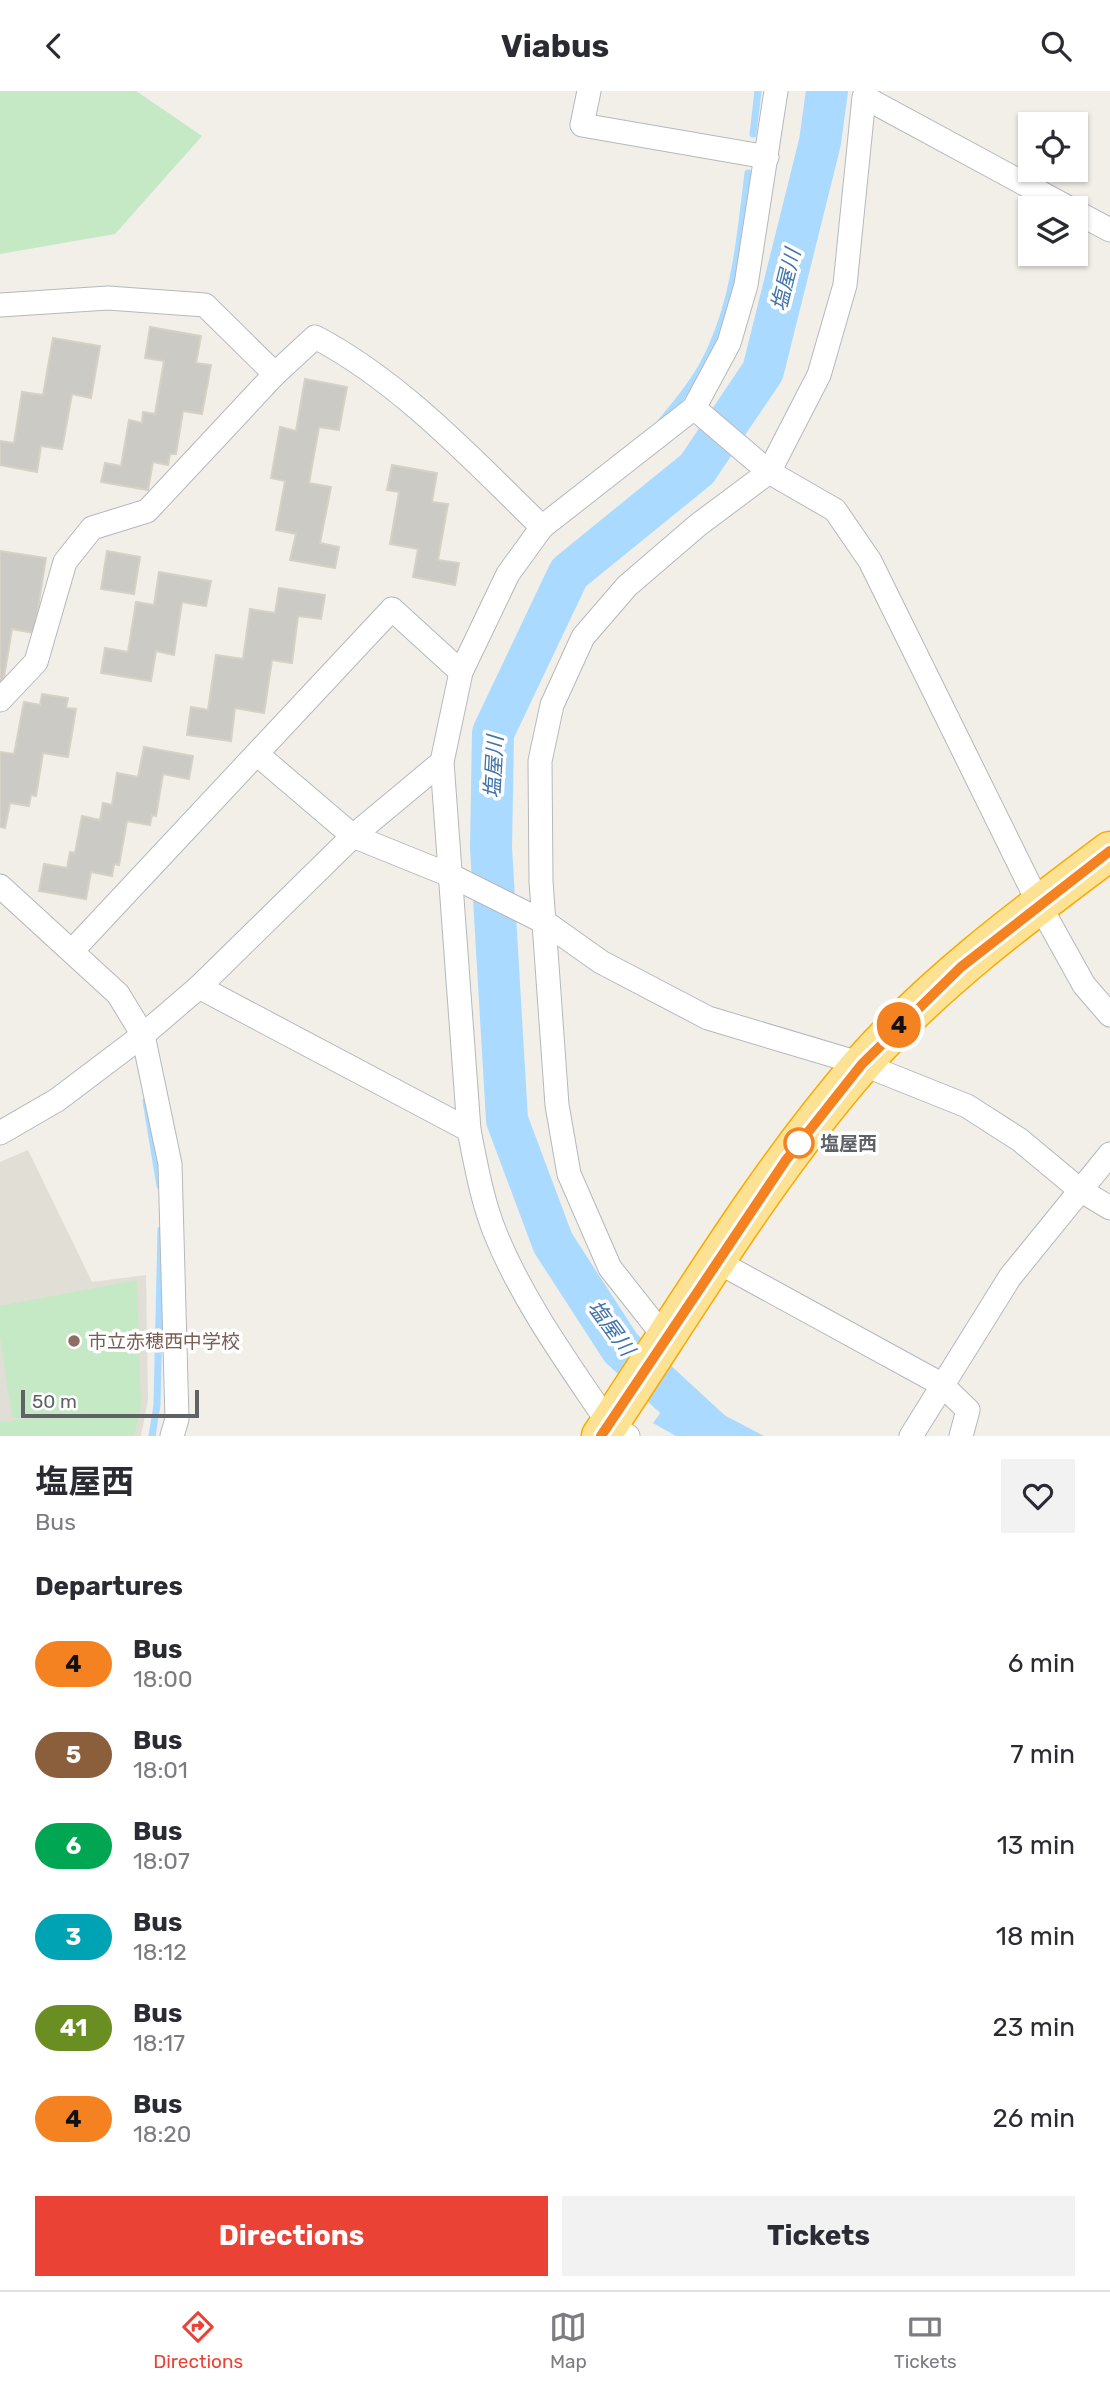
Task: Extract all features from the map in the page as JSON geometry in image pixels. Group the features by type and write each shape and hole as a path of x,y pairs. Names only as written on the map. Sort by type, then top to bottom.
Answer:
{"highway":[{"path":"613,1432 666,1339 786,1160 862,1064 961,967 1110,851"}],"street":[{"path":"589,91 582,125 767,157"},
{"path":"613,1432 527,1299 496,1234 478,1178 469,1130 442,762 461,672 508,574 542,527 694,408 729,342 743,297 776,91"},
{"path":"666,1339 610,1268 569,1174 557,1105 539,828 540,761 552,705 583,637 627,586 698,525 769,472 819,375 845,285 864,94 1047,196"},
{"path":"1088,218 1110,230"},
{"path":"0,305 108,298 205,306 275,374"},
{"path":"0,700 36,662 65,562 92,528 147,511 275,374 315,337 355,358 469,456 542,527"},
{"path":"694,408 769,472 835,510 870,561 1039,904 1084,985 1110,1015"},
{"path":"72,951 393,609 461,672"},
{"path":"258,755 353,836 452,876 546,923 601,962 708,1018 862,1064 967,1106 1020,1140 1080,1190 1110,1208"},
{"path":"0,1133 57,1100 143,1035 199,988 353,836 442,762"},
{"path":"0,886 118,994 143,1035 170,1164 177,1419 172,1436"},
{"path":"199,988 469,1130"},
{"path":"911,1436 940,1384 1010,1277 1110,1154"},
{"path":"718,1262 940,1384 968,1410 961,1436"}],"shaded area":[{"name":"市立赤穂西中学校","path":"28,1150 92,1282 146,1275 148,1400 141,1436 0,1436 0,1162"}],"green space":[{"path":"0,91 136,91 202,136 115,234 0,254"},
{"name":"市立赤穂西中学校","path":"137,1280 141,1406 134,1436 0,1436 0,1422 93,1411 12,1418 0,1338 0,1306"}],"water":[{"path":"684,1381 724,1415 764,1436 676,1436 653,1423"}],"building":[{"path":"150,327 201,336 196,363 211,365 202,414 183,411 176,454 170,454 168,465 153,462 148,490 101,482 105,463 121,466 129,420 142,423 143,412 155,414 164,361 145,358"},
{"path":"53,338 100,346 91,398 72,394 62,449 41,446 37,472 0,465 0,441 14,443 22,392 43,395"},
{"path":"305,379 347,387 339,430 319,427 309,483 331,487 320,543 339,547 335,568 290,560 296,534 276,530 285,481 271,478 280,427 296,431"},
{"path":"392,465 437,473 432,502 448,504 438,560 459,563 455,585 413,577 418,549 390,544 399,492 387,490"},
{"path":"0,551 46,558 34,633 12,629 3,683 0,683"},
{"path":"107,551 140,557 134,594 101,589"},
{"path":"159,572 211,581 206,606 182,602 174,655 156,651 151,681 101,673 105,648 128,652 136,602 154,605"},
{"path":"279,588 325,595 321,619 298,616 292,663 272,660 264,713 235,708 231,741 187,735 191,707 208,710 216,655 243,659 250,609 275,613"},
{"path":"42,694 68,698 66,708 76,709 68,757 43,753 36,796 31,795 29,806 10,803 5,828 0,827 0,752 14,754 24,702 40,705"},
{"path":"144,747 193,756 189,779 163,774 156,816 152,815 150,825 127,821 119,865 114,864 112,876 91,872 86,899 39,891 44,864 67,868 70,852 75,853 82,816 100,820 103,803 112,805 117,773 138,777"}],"waterway":[{"path":"753,134 758,91"},
{"name":"塩屋川","path":"716,1436 621,1348 553,1243 507,1120 491,848 493,733 569,573 697,469 763,371 820,142 827,91"},
{"path":"661,422 696,376 720,326 732,283 748,173"},
{"path":"146,1101 160,1186"},
{"path":"152,1436 157,1405 161,1230"}],"bus line":[{"name":"4","path":"601,1436 786,1160 862,1064 916,1008 961,967 1110,851"}],"place":[{"name":"塩屋西","path":"799,1143"},
{"name":"市立赤穂西中学校","path":"74,1341"}]}
